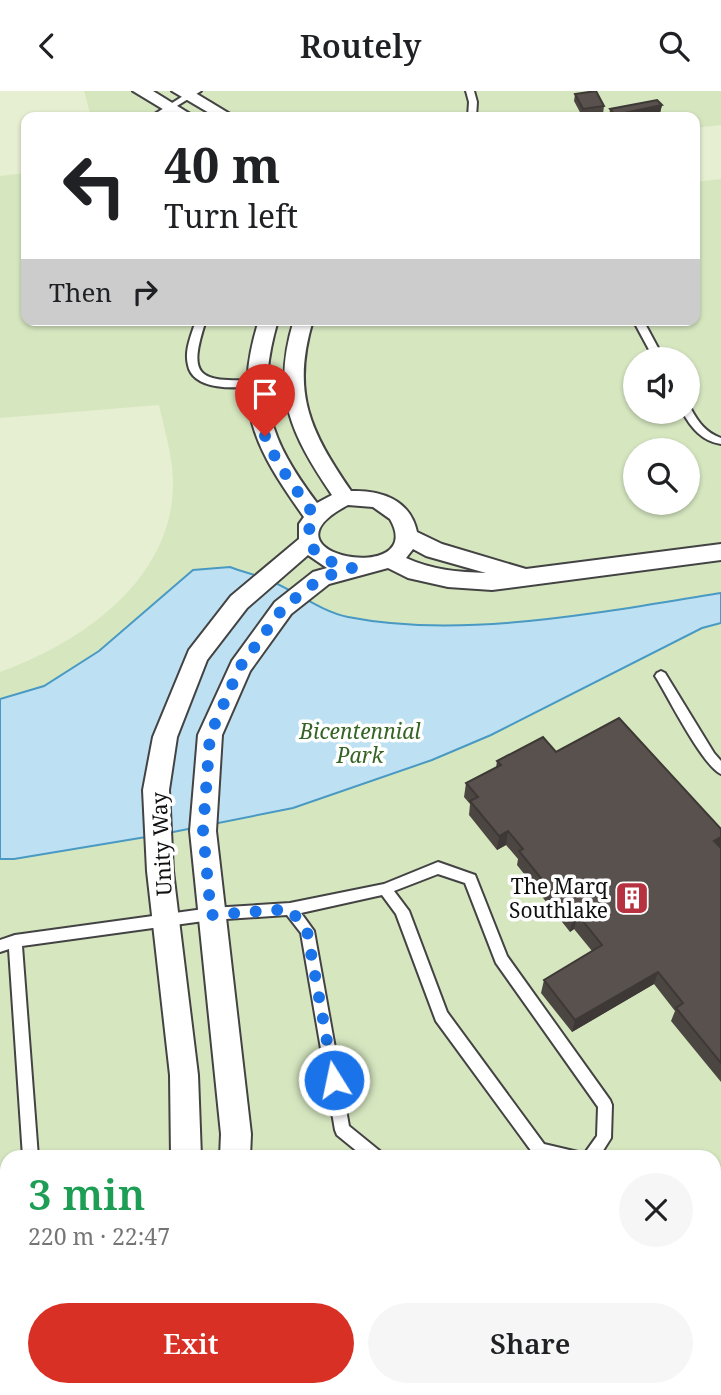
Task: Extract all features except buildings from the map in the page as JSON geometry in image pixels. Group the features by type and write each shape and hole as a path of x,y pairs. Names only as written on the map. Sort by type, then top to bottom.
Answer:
{"street":[{"path":"141,91 178,112"},
{"path":"189,93 220,112"},
{"path":"267,326 255,363 254,383 265,436 279,465 314,515"},
{"path":"302,326 293,356 292,383 296,407 306,436 345,498"},
{"path":"345,498 381,501 396,510 405,522 407,536 402,551 372,567 352,568 333,563 318,554 309,542 308,528 314,515 327,505 345,498"},
{"path":"407,536 434,550 528,579"},
{"name":"Unity Way","path":"186,1150 184,1075 158,840 156,790 165,737 197,656 239,602 309,542"},
{"path":"389,560 416,572 448,579 492,582 721,552"},
{"name":"Unity Way","path":"235,1150 236,1134 203,831 210,735 240,667 283,608 321,578 352,568"}],"lane":[{"path":"470,91 472,112"},
{"path":"162,112 189,93"},
{"path":"199,326 191,356 191,368 197,377 223,385 254,383"},
{"path":"641,326 653,347"},
{"path":"694,424 714,441 721,441"},
{"path":"661,676 710,757 721,769"},
{"path":"0,946 15,941 211,915 290,909 385,889 438,868 470,879 500,959 605,1105 604,1138 595,1150"},
{"path":"385,889 402,911 441,1016 539,1150"},
{"path":"290,909 307,931 342,1129 368,1150"},
{"path":"15,941 30,1150"}],"green space":[{"name":"Bicentennial Park","path":"0,91 721,91 721,1150 0,1150"},
{"path":"0,91 84,91 90,112 21,112 21,174 0,176"},
{"path":"721,125 721,179 700,181 700,127"},
{"path":"159,405 173,478 170,514 159,546 141,575 119,601 92,624 62,643 0,672 0,418"}],"water":[{"path":"230,567 276,583 337,614 393,623 487,624 535,620 721,593 721,623 702,628 491,735 432,760 293,808 158,835 14,859 0,859 0,699 44,686 99,651 193,570"}],"place":[{"name":"The Marq Southlake","path":"632,898"}],"route":[{"path":"265,436 279,465 314,515 308,528 309,542 318,554 333,563 352,568 321,578 283,608 240,667 210,735 203,831 211,915 290,909 307,931 334,1080"}]}
